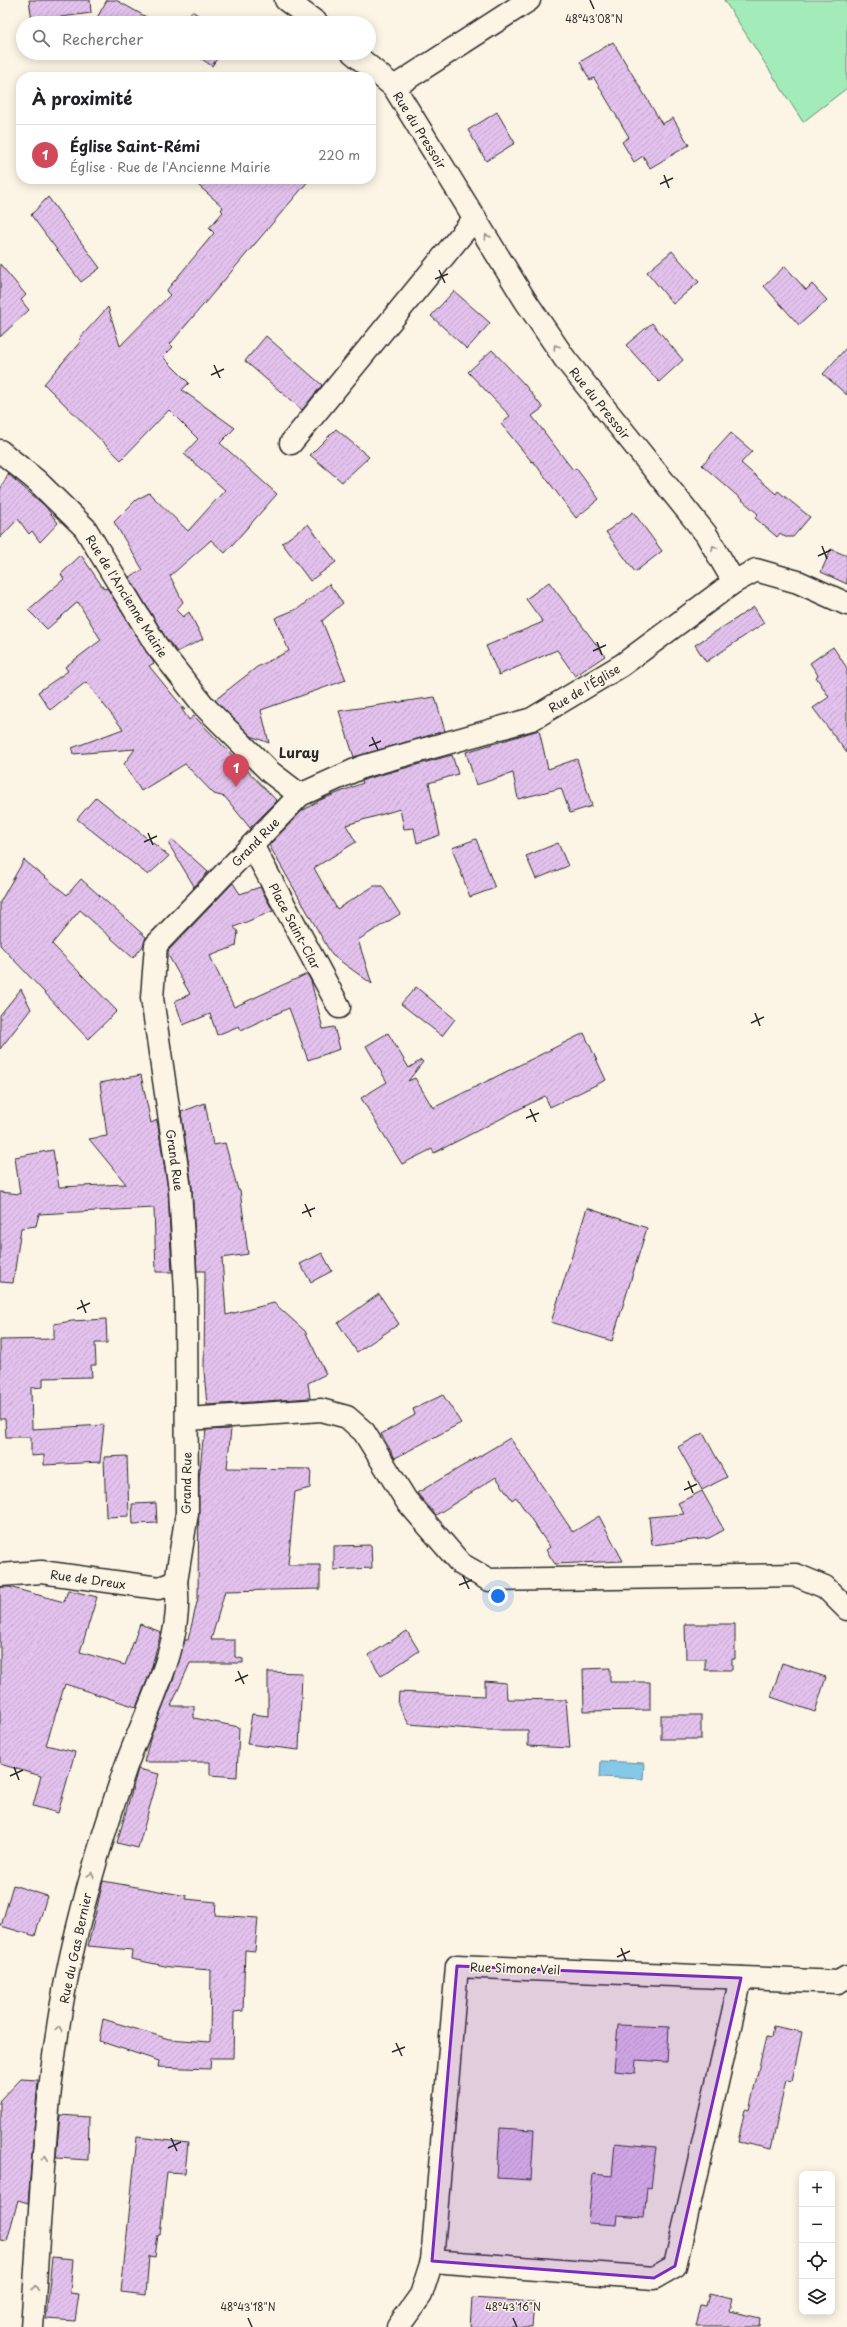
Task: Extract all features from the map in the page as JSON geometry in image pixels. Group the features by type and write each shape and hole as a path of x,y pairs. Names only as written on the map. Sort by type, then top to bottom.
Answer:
{"street":[{"path":"286,0 308,16"},
{"path":"394,87 529,0"},
{"name":"Rue du Pressoir","path":"361,60 376,72"},
{"name":"Rue du Pressoir","path":"376,72 394,87 525,300 565,359 706,534 734,582"},
{"path":"291,443 475,218"},
{"name":"Rue de l'Ancienne Mairie","path":"0,451 37,480 85,528 156,645 204,706 270,772 300,795"},
{"name":"Rue de l'Église","path":"300,795 362,767 532,719 622,665 734,582 756,570 798,582 847,604"},
{"name":"Grand Rue","path":"176,1582 187,1513 188,1419 186,1292 180,1189 152,998 156,945 300,795"},
{"name":"Place Saint-Clar","path":"252,845 339,1007"},
{"path":"188,1419 321,1410 347,1417 364,1432 406,1500 461,1564 489,1580 796,1575 825,1587 847,1609"},
{"name":"Rue de Dreux","path":"0,1575 41,1572 159,1588 176,1582"},
{"name":"Rue du Gas Bernier","path":"32,2327 50,2089 67,1976 91,1874 126,1767 172,1644 179,1603 176,1582"},
{"name":"Rue Simone Veil","path":"398,2327 420,2295 432,2261 457,1966 838,1982 847,1977"},
{"path":"432,2261 654,2278 675,2266 741,1978"}],"highlighted area":[{"path":"457,1966 741,1978 675,2266 654,2278 432,2261"}],"green space":[{"path":"724,0 847,0 847,88 803,122"}],"water":[{"path":"601,1761 644,1763 643,1779 600,1777"}],"building":[{"path":"29,0 90,0 91,13 69,16 31,16"},
{"path":"107,0 116,0 145,16 98,16"},
{"path":"192,11 200,16 189,16"},
{"path":"613,42 662,124 673,118 689,145 650,168 643,156 634,162 622,142 629,137 594,78 590,80 580,62"},
{"path":"203,60 216,60 212,66"},
{"path":"497,112 515,143 486,161 468,130"},
{"path":"197,184 306,184 170,344 173,347 163,357 189,383 182,390 235,428 220,443 277,494 225,553 211,540 170,576 183,602 176,610 183,617 189,612 203,639 177,652 166,638 129,577 143,570 114,522 136,500 149,493 188,531 225,490 184,454 198,439 169,410 121,460 44,384 81,341 79,339 108,307 120,346 170,295 166,291 214,233 209,228 223,212 221,210 223,207"},
{"path":"48,197 100,268 81,282 31,215"},
{"path":"672,251 699,282 673,304 647,272"},
{"path":"0,264 26,295 21,300 29,310 0,337"},
{"path":"785,266 806,290 812,284 827,300 799,325 764,286"},
{"path":"454,291 490,323 467,349 431,316"},
{"path":"652,323 683,360 659,382 626,345"},
{"path":"266,336 322,385 302,410 245,361"},
{"path":"847,347 847,395 823,374"},
{"path":"492,350 525,385 543,408 532,416 573,470 576,468 599,499 576,518 533,461 532,462 501,424 510,416 468,372"},
{"path":"336,429 369,457 342,482 310,455"},
{"path":"731,433 752,451 741,463 776,494 778,491 810,517 793,537 785,537 780,533 777,537 755,518 758,514 702,465"},
{"path":"8,474 45,506 58,523 40,542 32,531 29,534 18,519 0,538 0,490"},
{"path":"633,512 662,551 635,572 606,532"},
{"path":"308,524 336,562 310,581 282,543"},
{"path":"831,549 847,556 847,584 821,572"},
{"path":"81,555 104,589 107,588 154,663 149,666 185,710 181,708 189,720 194,716 277,801 250,828 225,797 214,794 185,764 141,791 124,764 135,749 73,754 72,748 123,729 86,682 50,710 38,692 68,671 65,667 101,640 78,602 47,629 28,610 64,579 61,574"},
{"path":"549,582 605,656 575,676 557,650 499,675 486,646 543,622 526,599"},
{"path":"329,584 343,603 322,621 346,680 261,710 269,743 251,736 215,700 257,667 289,651 275,618 299,608"},
{"path":"754,607 764,623 706,662 695,645"},
{"path":"833,647 847,668 847,753 813,708 829,697 816,677 818,675 810,663"},
{"path":"435,697 445,731 354,757 339,711"},
{"path":"539,730 548,769 577,759 592,806 570,813 561,788 518,799 513,773 476,785 466,752"},
{"path":"452,755 458,774 429,783 440,835 417,843 414,828 404,829 400,809 346,825 356,842 314,868 337,909 374,886 382,886 400,914 358,940 372,984 332,955 269,845 302,811 320,800 363,783 362,781 366,779"},
{"path":"96,797 169,856 148,875 77,819"},
{"path":"172,839 208,872 193,888 194,886 168,843"},
{"path":"476,839 495,888 470,897 452,848"},
{"path":"558,843 568,866 536,879 526,856"},
{"path":"24,860 67,895 81,879 146,937 143,946 133,958 80,910 52,944 117,1011 88,1039 0,945 0,902"},
{"path":"233,883 240,894 260,887 273,911 234,927 238,932 236,946 210,956 234,1007 307,974 311,981 323,1029 334,1027 340,1049 308,1060 289,1008 241,1030 239,1026 217,1035 210,1014 183,1025 175,1001 190,994 168,955 168,951"},
{"path":"416,987 455,1019 442,1036 401,1004"},
{"path":"21,989 31,1009 0,1049 0,1015"},
{"path":"388,1033 409,1068 421,1060 423,1062 408,1081 415,1078 433,1108 584,1033 606,1080 550,1107 545,1096 434,1153 432,1149 402,1164 361,1098 387,1082 366,1046"},
{"path":"141,1075 151,1123 157,1120 168,1190 172,1272 156,1272 154,1208 39,1214 36,1226 21,1228 13,1283 0,1282 0,1192 20,1194 15,1157 53,1150 59,1187 126,1184 89,1139 107,1136 100,1083"},
{"path":"205,1103 213,1145 225,1143 238,1190 240,1190 248,1254 222,1258 226,1315 274,1303 305,1331 326,1374 308,1383 310,1398 207,1405 204,1371 205,1271 197,1271 192,1187 181,1112"},
{"path":"587,1208 647,1228 612,1341 551,1322"},
{"path":"322,1253 332,1271 311,1282 300,1264"},
{"path":"379,1294 399,1324 357,1352 338,1323"},
{"path":"106,1319 107,1343 95,1343 96,1365 91,1365 92,1377 43,1378 43,1387 31,1388 32,1429 104,1425 100,1462 44,1465 44,1455 31,1456 31,1437 6,1437 5,1419 0,1419 0,1340 54,1339 54,1324 72,1321"},
{"path":"443,1395 461,1423 395,1458 381,1434 415,1415 413,1409"},
{"path":"231,1429 227,1468 311,1469 310,1488 295,1492 288,1565 320,1565 320,1589 225,1591 211,1640 235,1640 235,1657 243,1659 243,1663 190,1663 171,1706 194,1706 194,1718 239,1727 237,1777 210,1775 210,1762 144,1762 151,1736 173,1681 185,1640 188,1640 198,1598 199,1480 203,1440 205,1439 206,1430"},
{"path":"703,1433 727,1477 702,1490 678,1447"},
{"path":"510,1438 573,1532 599,1516 623,1561 555,1564 546,1550 550,1547 516,1497 512,1500 496,1477 436,1515 417,1493"},
{"path":"127,1456 129,1516 106,1517 104,1457"},
{"path":"702,1491 724,1530 709,1538 652,1545 649,1517 684,1514 678,1503"},
{"path":"156,1503 157,1523 133,1524 132,1504"},
{"path":"371,1545 372,1568 334,1570 334,1546"},
{"path":"0,1587 9,1587 64,1602 68,1590 97,1597 80,1652 125,1665 140,1624 161,1632 150,1673 136,1707 65,1684 46,1745 75,1752 58,1813 33,1806 41,1776 0,1764"},
{"path":"685,1624 735,1624 735,1659 732,1659 732,1670 705,1670 705,1659 686,1659"},
{"path":"407,1631 419,1651 381,1676 369,1655"},
{"path":"782,1663 826,1677 815,1712 771,1697"},
{"path":"610,1668 610,1682 650,1682 650,1710 584,1711 583,1669"},
{"path":"268,1672 302,1673 299,1750 247,1744 252,1714 268,1716"},
{"path":"485,1681 506,1683 507,1699 566,1700 570,1748 528,1746 528,1730 484,1730 409,1724 398,1705 399,1692 485,1696"},
{"path":"661,1715 701,1715 701,1739 661,1739"},
{"path":"138,1769 159,1774 138,1848 117,1843"},
{"path":"103,1881 187,1896 186,1899 216,1902 215,1915 258,1918 255,1951 245,1950 243,2011 234,2012 233,2058 211,2058 210,2069 158,2067 159,2061 99,2041 103,2019 169,2039 210,2042 211,1970 170,1967 131,1959 132,1950 88,1946"},
{"path":"13,1885 47,1896 35,1936 1,1926"},
{"path":"618,2025 669,2027 667,2062 636,2060 635,2073 614,2071"},
{"path":"773,2026 802,2032 792,2081 786,2080 771,2149 738,2142 745,2109 749,2110 766,2037 771,2038"},
{"path":"21,2079 38,2080 28,2203 18,2200 7,2241 0,2240 0,2101"},
{"path":"60,2115 89,2117 88,2160 56,2158"},
{"path":"500,2128 534,2130 531,2180 497,2178"},
{"path":"137,2137 188,2143 185,2173 167,2172 160,2235 158,2235 155,2257 149,2256 146,2295 121,2292"},
{"path":"615,2143 656,2147 651,2188 647,2187 644,2218 617,2216 616,2225 588,2223 593,2174 612,2176"},
{"path":"52,2257 73,2259 70,2293 79,2294 75,2321 46,2319"},
{"path":"709,2294 732,2299 729,2311 760,2318 759,2327 696,2327 701,2305 706,2306"},
{"path":"472,2298 534,2302 532,2327 470,2327"}],"place":[{"name":"Église Saint-Rémi","path":"236,787"}],"district":[{"name":"Luray","path":"299,752"}]}
